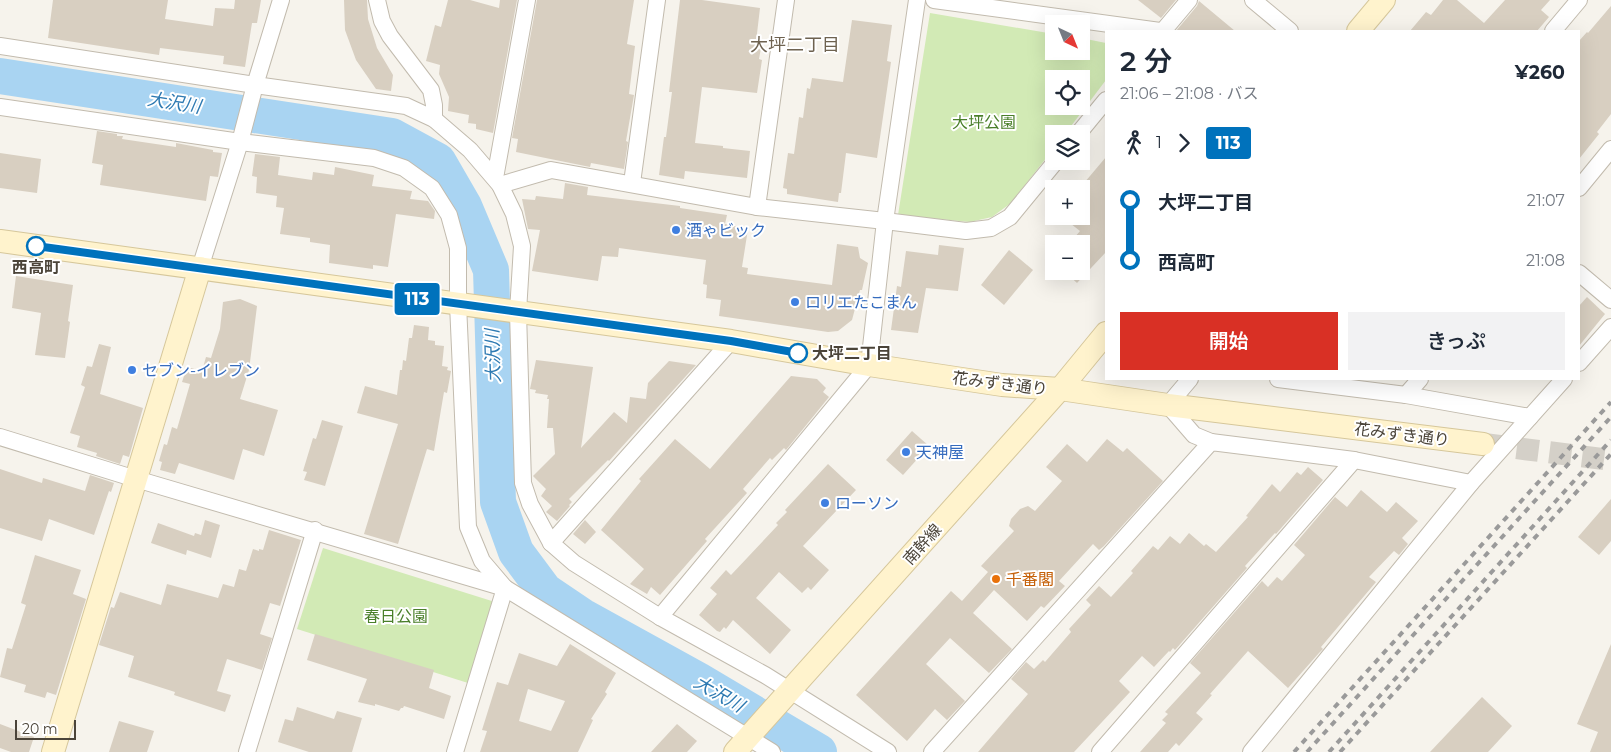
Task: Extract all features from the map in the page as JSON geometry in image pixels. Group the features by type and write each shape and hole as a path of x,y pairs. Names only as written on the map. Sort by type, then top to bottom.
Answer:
{"street":[{"path":"53,752 240,142 281,0"},
{"path":"377,0 382,21 390,36 431,90 434,119"},
{"path":"498,181 527,0"},
{"path":"632,183 657,0"},
{"path":"757,207 786,0"},
{"path":"660,617 869,365 885,221 917,0"},
{"path":"934,0 1155,30"},
{"path":"1163,30 1189,0"},
{"path":"1253,0 1289,30"},
{"path":"1359,30 1384,0"},
{"path":"1555,30 1579,0"},
{"path":"0,46 406,106 434,119 470,150 498,181 514,214 522,246 518,312 523,483 530,504 551,543 574,563 660,617 888,752"},
{"path":"1085,125 1105,101"},
{"path":"0,107 240,142 374,158 404,168 432,188 449,215 458,248 458,304 468,527 482,561 505,588"},
{"path":"1580,187 1611,149"},
{"path":"498,181 551,170 632,183 757,207 966,232 990,228 1010,217 1049,170"},
{"path":"0,241 458,304"},
{"path":"1580,274 1611,300"},
{"name":"花みずき通り","path":"458,304 731,341 869,365 1002,385 1060,389 1168,405 1483,444"},
{"path":"1580,362 1611,327"},
{"name":"南幹線","path":"746,740 1060,389 1105,334"},
{"path":"551,543 731,341"},
{"path":"1189,380 1168,405 1194,435 1211,442 1354,460 1471,483"},
{"path":"1286,380 1406,395 1530,417"},
{"path":"1406,395 1419,380"},
{"path":"1251,752 1471,483 1563,380"},
{"path":"0,437 505,588 746,740 772,752"},
{"path":"932,752 1211,442"},
{"path":"1100,752 1354,460"},
{"path":"247,752 315,530"},
{"path":"456,752 505,588"}],"green space":[{"name":"大坪公園","path":"930,13 1045,32 1045,60 1090,60 1090,40 1105,43 1105,81 1090,101 1090,70 1045,70 1045,115 1079,115 1072,125 1045,125 1045,160 1011,203 992,217 970,222 898,215"},
{"name":"春日公園","path":"323,548 495,602 468,683 297,629"}],"building":[{"path":"53,0 168,0 165,19 213,26 215,8 234,9 235,0 261,0 257,23 252,23 245,67 223,64 224,56 160,48 159,55 48,38"},
{"path":"344,0 367,0 368,19 377,48 393,75 391,91 376,89 356,60 345,30"},
{"path":"448,0 470,0 499,8 500,0 517,0 493,133 476,129 476,124 468,123 469,115 448,111 449,97 439,74 440,65 426,61 435,25 441,27"},
{"path":"537,0 634,0 627,44 635,46 629,94 634,95 626,141 628,142 624,169 591,163 590,167 516,152 518,139 512,138"},
{"path":"680,0 702,0 760,8 756,42 759,43 758,48 761,48 759,59 762,60 757,93 702,87 695,143 750,151 747,178 685,171 684,179 659,175 672,92 669,92"},
{"path":"1138,0 1176,0 1161,18"},
{"path":"1443,0 1457,0 1484,23 1505,0 1550,0 1541,10 1549,17 1538,30 1411,30 1426,12 1431,15"},
{"path":"1199,1 1234,30 1177,30"},
{"path":"1611,6 1611,114 1597,132 1599,134 1580,158 1580,40"},
{"path":"852,20 892,25 887,61 891,62 877,158 846,153 841,193 839,193 838,202 787,194 787,189 783,188 788,153 794,154 799,117 803,118 807,88 810,89 812,78 843,82"},
{"path":"97,131 117,134 117,136 123,136 122,139 176,147 176,143 222,153 218,177 210,176 206,201 100,185 103,165 92,163"},
{"path":"0,153 41,159 37,193 0,188"},
{"path":"255,154 280,157 278,175 312,180 313,172 334,175 335,167 374,175 372,186 412,191 410,199 428,201 435,211 434,219 396,214 388,267 373,265 373,269 329,263 330,245 310,242 310,238 280,234 284,208 276,207 277,196 256,193 257,177 252,176"},
{"path":"1105,158 1105,253 1090,269 1090,235 1077,235 1080,231 1072,225 1090,225 1090,180 1087,180"},
{"path":"565,183 588,187 587,195 680,206 680,208 727,215 725,224 748,229 742,267 748,268 747,274 832,285 837,244 858,247 860,258 868,263 862,290 860,290 852,320 838,331 828,332 719,316 721,300 706,298 707,285 703,284 706,260 619,248 618,257 602,256 598,281 532,271 540,230 528,229 522,199 535,200 536,196 563,199"},
{"path":"939,245 964,248 958,291 926,288 918,333 891,330 897,286 901,287 906,251 938,255"},
{"path":"1009,250 1033,270 1004,305 981,285"},
{"path":"16,276 73,285 65,358 35,355 41,313 12,308"},
{"path":"1587,297 1605,314 1580,345 1580,305"},
{"path":"240,299 257,306 249,370 240,399 278,410 264,456 243,449 234,480 179,463 175,474 160,470 162,462 159,461 164,444 167,445 172,427 177,429 190,384 182,382 187,367 202,371 206,357 211,358 220,329 223,302"},
{"path":"414,325 429,327 428,340 435,341 435,345 444,346 442,366 448,367 447,370 451,371 447,393 444,392 434,451 427,449 398,544 364,534 398,424 357,413 365,386 397,395 400,370 402,370 403,360 406,361 409,338 412,338"},
{"path":"99,344 111,347 100,394 143,408 129,457 123,455 120,464 96,456 97,453 77,447 80,436 70,433 85,387 81,385 87,366 92,367"},
{"path":"536,360 593,367 581,448 614,412 627,423 630,397 646,399 648,383 669,361 696,365 609,461 569,499 572,502 570,506 557,521 546,512 552,506 541,496 546,489 533,476 555,454 553,428 547,428 548,395 535,393 536,390 530,389"},
{"path":"791,376 817,379 826,388 823,392 829,397 786,450 784,448 772,460 770,458 743,489 747,493 705,539 707,541 660,595 651,587 647,594 630,584 644,569 601,530 641,481 639,479 675,439 710,469"},
{"path":"322,420 343,426 325,486 304,480 307,472 303,471 313,438 316,439"},
{"path":"912,431 929,446 903,475 886,460"},
{"path":"1107,439 1123,452 1127,448 1163,481 1104,546 1099,550 1093,544 1059,581 1065,586 1044,608 1041,606 1027,621 994,590 973,613 1012,649 989,673 950,638 926,664 965,701 947,720 935,709 907,741 856,695 951,591 962,601 988,572 981,566 1014,531 1009,526 1011,519 1020,509 1028,506 1035,511 1062,481 1046,467 1067,444 1087,462"},
{"path":"828,464 856,490 803,546 829,570 811,590 808,587 802,593 779,572 756,598 791,630 770,654 733,620 726,629 724,627 720,632 717,631 699,615 717,594 710,588 726,570 731,575 778,525 776,523 787,512 785,510"},
{"path":"1308,467 1323,480 1245,566 1247,568 1175,650 1173,648 1169,651 1154,667 1142,656 1119,681 1130,692 1074,752 978,752 1028,694 1011,679 1026,662 1034,669 1043,660 1045,662 1071,632 1069,629 1091,605 1086,600 1099,586 1111,597 1133,573 1131,571 1153,546 1158,550 1170,536 1180,544 1189,533 1204,546 1206,544 1216,552 1248,517 1246,516 1272,484 1280,492 1297,472 1301,475"},
{"path":"0,469 42,483 43,478 85,491 90,475 114,483 111,492 109,491 94,535 49,519 42,541 0,528"},
{"path":"1361,490 1387,512 1396,502 1418,521 1402,538 1408,544 1399,555 1394,551 1369,577 1376,582 1321,647 1323,649 1288,688 1248,651 1196,713 1203,719 1179,746 1176,743 1168,752 1140,752 1166,723 1162,720 1168,714 1165,712 1201,673 1190,663 1262,581 1268,587 1277,577 1282,581 1305,555 1294,545 1335,497 1347,507"},
{"path":"1611,499 1611,541 1599,555 1578,537"},
{"path":"205,520 220,525 211,558 187,550 186,555 151,543 158,523 194,536 195,533 201,535"},
{"path":"585,520 596,532 585,544 573,534"},
{"path":"269,530 301,540 280,606 270,603 260,634 272,638 262,670 227,659 217,691 231,695 225,712 174,695 175,692 128,677 134,656 99,645 111,607 114,608 120,592 161,605 167,584 218,598 223,584 234,587 239,569 246,571 253,549 263,550"},
{"path":"35,555 81,570 73,594 86,599 56,695 47,692 45,698 24,692 26,685 0,677 7,648 12,649 26,605 21,603"},
{"path":"315,634 434,670 429,688 451,696 444,719 404,706 399,711 375,704 375,706 358,702 367,679 307,660"},
{"path":"570,644 616,673 605,692 607,694 591,719 593,720 578,752 480,752 487,731 482,730 497,682 508,685 519,653 557,666","holes":["528,689 565,701 551,731 519,721"]},
{"path":"1611,644 1611,752 1590,752 1598,732 1577,724"},
{"path":"1482,697 1512,726 1488,752 1430,752"},
{"path":"297,707 334,719 337,711 362,718 352,752 309,752 278,742 285,719 293,721"},
{"path":"119,721 154,731 147,752 109,752"},
{"path":"0,724 34,737 29,752 11,752 0,748"},
{"path":"677,724 697,741 687,752 651,752"}],"waterway":[{"name":"大沢川","path":"0,76 392,136 438,161 464,206 491,270 498,502 516,552 545,591 582,616 698,680 819,752"}],"tunnel":[{"path":"1484,444 1611,460"}],"railway":[{"path":"1294,752 1611,402"},
{"path":"1307,752 1611,417"},
{"path":"1329,752 1611,440"},
{"path":"1340,752 1611,454"}],"bus line":[{"name":"113","path":"36,246 731,341 798,353"}],"place":[{"name":"酒ゃビック","path":"676,230"},
{"name":"西高町","path":"36,246"},
{"name":"ロリエたこまん","path":"795,302"},
{"name":"大坪二丁目","path":"798,353"},
{"name":"セブン-イレブン","path":"132,370"},
{"name":"天神屋","path":"906,452"},
{"name":"ローソン","path":"825,503"},
{"name":"千番閣","path":"996,579"}],"district":[{"name":"大坪二丁目","path":"795,45"}]}
